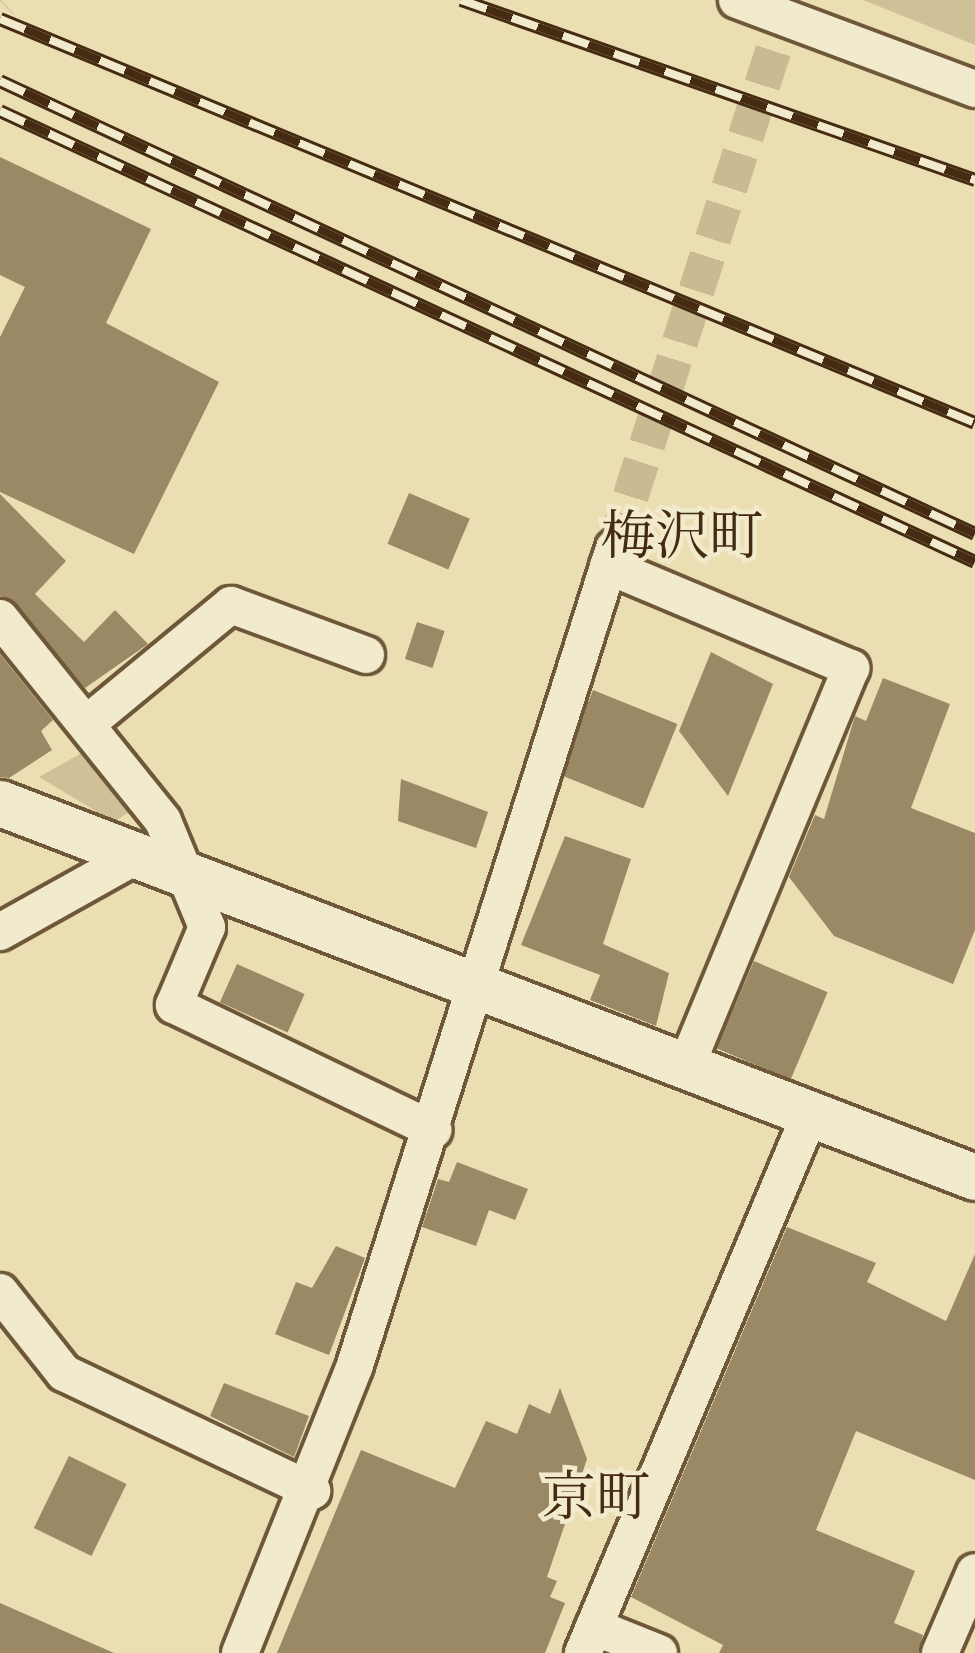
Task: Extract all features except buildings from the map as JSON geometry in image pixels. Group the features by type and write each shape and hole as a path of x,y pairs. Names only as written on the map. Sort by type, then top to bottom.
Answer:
{"street":[{"path":"737,0 975,89"},
{"path":"240,1653 312,1491 481,990 611,557 851,668 686,1067"},
{"path":"88,722 231,605 366,656"},
{"path":"0,618 163,821 207,927 174,1005 434,1130"},
{"path":"0,803 188,880 975,1177"},
{"path":"0,932 134,856"},
{"path":"659,1653 589,1640 810,1114"},
{"path":"0,1292 64,1373 312,1491"},
{"path":"940,1653 975,1572"}],"shaded area":[{"path":"863,0 975,0 975,45"},
{"path":"89,749 131,811 114,822 39,777"}],"tunnel":[{"path":"614,548 784,17"}],"railway":[{"path":"461,0 975,180"},
{"path":"0,19 975,423"},
{"path":"0,81 975,534"},
{"path":"0,111 975,562"}],"district":[{"name":"梅沢町","path":"682,539"},
{"name":"京町","path":"596,1500"}]}
